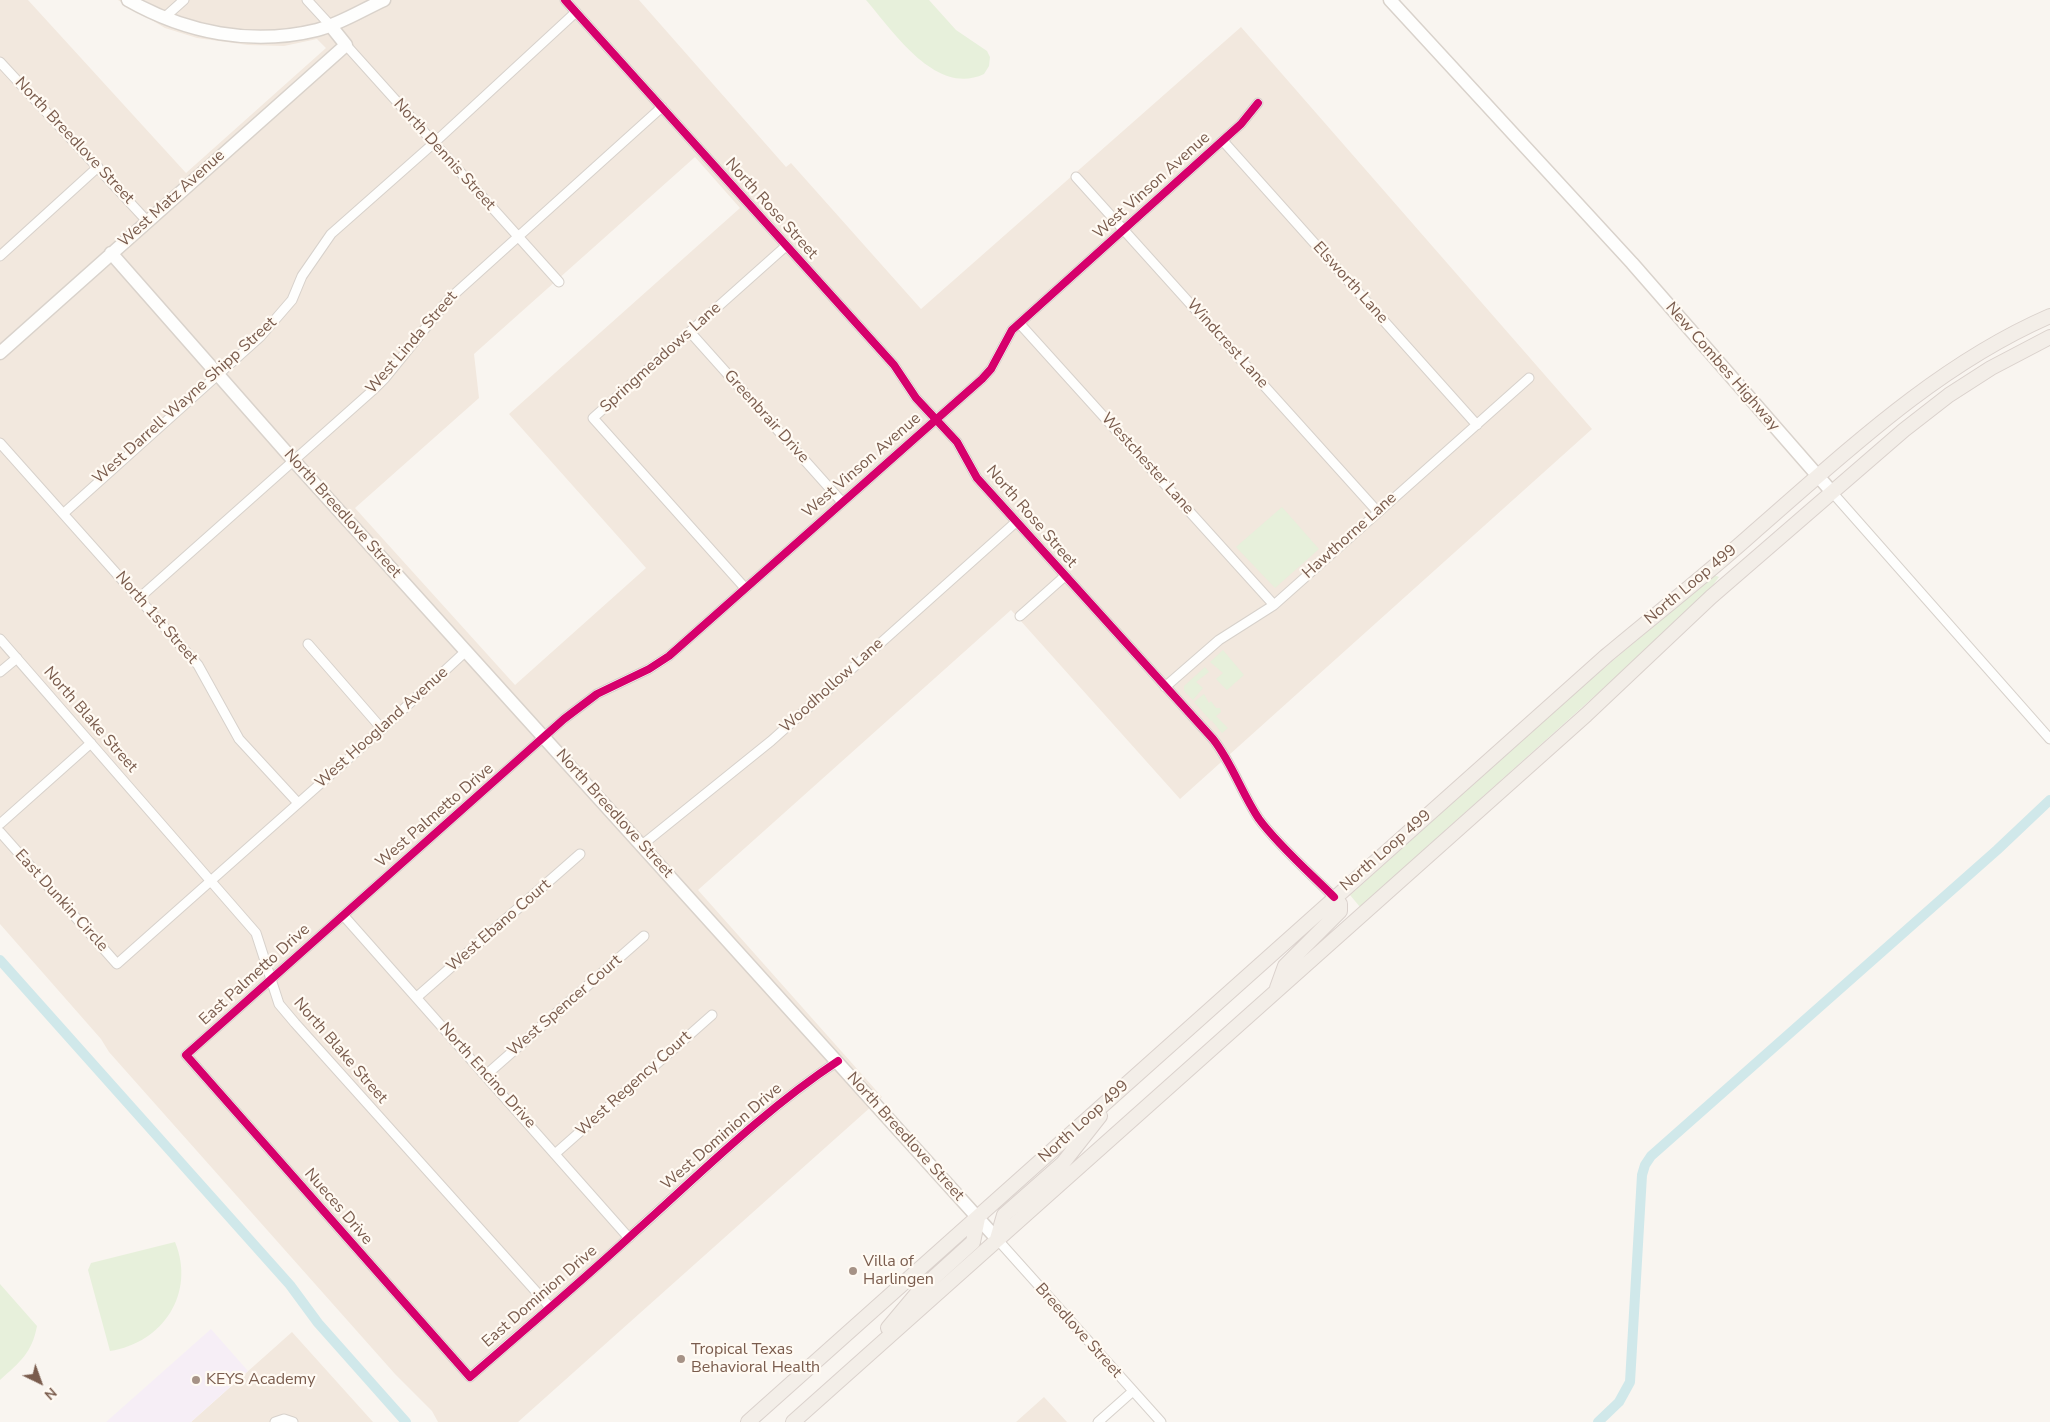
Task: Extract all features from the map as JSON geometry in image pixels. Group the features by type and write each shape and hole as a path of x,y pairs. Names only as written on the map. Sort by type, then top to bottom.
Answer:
{"main road":[{"name":"North Loop 499","path":"748,1422 1606,656 1711,570 1884,420 1938,379 1981,351 2050,316"},
{"name":"North Loop 499","path":"794,1422 997,1239 1586,716 1711,597 1831,491 1949,395 1991,368 2050,337"},
{"path":"1276,991 1285,966 1340,911 1340,904 1334,898"},
{"path":"997,1239 1004,1215 1063,1163 1116,1093"},
{"path":"864,1358 919,1291 973,1242 978,1218"}],"street":[{"path":"128,0 204,32 238,37 287,35 330,25 384,0"},
{"path":"166,17 184,0"},
{"path":"307,0 330,25"},
{"name":"North Rose Street","path":"565,0 894,366 916,398 957,442 977,478 1224,753 1248,802 1262,822 1334,898"},
{"name":"New Combes Highway","path":"1390,0 1632,263 2050,738"},
{"name":"West Darrell Wayne Shipp Street","path":"64,513 260,337 285,309 302,276 331,234 434,143 576,12"},
{"name":"North Dennis Street","path":"330,25 559,282"},
{"name":"West Matz Avenue","path":"0,353 346,45"},
{"name":"North Breedlove Street","path":"0,62 3,73 98,167 148,220"},
{"name":"West Vinson Avenue","path":"544,737 588,699 649,669 669,656 982,379 991,369 1012,330 1223,141 1251,114 1258,103"},
{"name":"West Linda Street","path":"138,599 385,378 442,305 662,106"},
{"name":"Elsworth Lane","path":"1223,141 1476,425"},
{"path":"0,256 98,167"},
{"name":"Windcrest Lane","path":"1076,177 1377,511"},
{"name":"Springmeadows Lane","path":"746,588 593,418 786,246"},
{"name":"North Breedlove Street","path":"111,253 294,461 997,1239"},
{"name":"Westchester Lane","path":"1020,324 1274,604"},
{"name":"Greenbrair Drive","path":"690,332 842,502"},
{"name":"Hawthorne Lane","path":"1165,687 1219,640 1274,604 1529,378"},
{"name":"North 1st Street","path":"0,443 198,666 239,739 298,804"},
{"name":"Woodhollow Lane","path":"642,845 771,741 1016,522"},
{"path":"1020,616 1065,576"},
{"name":"North Blake Street","path":"0,639 212,879 256,933 279,1004 295,1024 549,1306"},
{"path":"308,644 382,729"},
{"name":"West Hoogland Avenue","path":"212,879 382,729 466,651"},
{"path":"0,672 17,658"},
{"name":"West Palmetto Drive","path":"343,915 544,737"},
{"path":"0,824 91,743"},
{"name":"East Dunkin Circle","path":"0,832 117,964 212,879"},
{"name":"West Ebano Court","path":"417,997 580,854"},
{"name":"East Palmetto Drive","path":"186,1055 343,915"},
{"name":"North Encino Drive","path":"343,915 629,1238"},
{"name":"West Spencer Court","path":"486,1075 644,936"},
{"name":"West Regency Court","path":"556,1154 712,1015"},
{"name":"Nueces Drive","path":"186,1055 470,1377"},
{"name":"West Dominion Drive","path":"629,1238 766,1113 803,1084 838,1061"},
{"name":"East Dominion Drive","path":"470,1377 629,1238"},
{"name":"Breedlove Street","path":"997,1239 1161,1422"},
{"path":"1098,1422 1133,1391"},
{"path":"275,1422 284,1419 293,1422"}],"shaded area":[{"path":"0,0 28,0 186,173 326,48 317,39 284,46 248,45 197,38 165,28 118,0 639,0 786,167 791,163 921,309 1241,27 1592,429 1180,799 1011,610 698,890 882,1097 518,1422 438,1422 432,1411 395,1374 109,1052 101,1039 0,924","holes":["695,157 740,208 509,414 646,568 515,685 355,508 479,398 474,354"]},
{"name":"KEYS Academy","path":"211,1329 248,1371 191,1422 106,1422"},
{"path":"292,1332 373,1422 191,1422"},
{"path":"1044,1397 1067,1422 1016,1422"}],"green space":[{"path":"866,0 929,0 956,30 987,51 990,57 989,66 984,74 966,79 949,76 933,69 903,43"},
{"path":"1282,507 1319,549 1275,588 1236,547"},
{"path":"1714,575 1719,577 1713,585 1648,648 1360,907 1350,895 1590,680"},
{"path":"1223,650 1244,675 1227,690 1216,679 1223,673 1210,662"},
{"path":"1205,667 1209,672 1196,682 1203,688 1193,700 1184,691 1184,686"},
{"path":"1204,694 1209,703 1211,701 1216,708 1220,708 1221,712 1216,716 1228,728 1222,733 1212,721 1214,719 1211,721 1194,702"},
{"path":"175,1242 180,1261 181,1279 178,1297 170,1313 145,1338 129,1346 110,1351 88,1270 91,1263"},
{"path":"0,1284 37,1326 32,1343 24,1356 0,1380"}],"waterway":[{"path":"1598,1422 1619,1402 1630,1382 1642,1175 1645,1165 1651,1156 1997,850 2050,800"},
{"path":"0,960 290,1285 318,1323 406,1422"}],"cycle path":[{"path":"565,0 894,365 916,398 957,442 977,478 1213,739 1226,758 1253,809 1266,829 1334,897"},
{"path":"838,1061 784,1100 759,1121 470,1377 186,1055 564,719 597,694 649,669 669,656 982,379 991,369 1012,330 1241,124 1258,103"}],"place":[{"name":"Villa of Harlingen","path":"853,1271"},
{"name":"Tropical Texas Behavioral Health","path":"681,1359"},
{"name":"KEYS Academy","path":"196,1380"}]}
